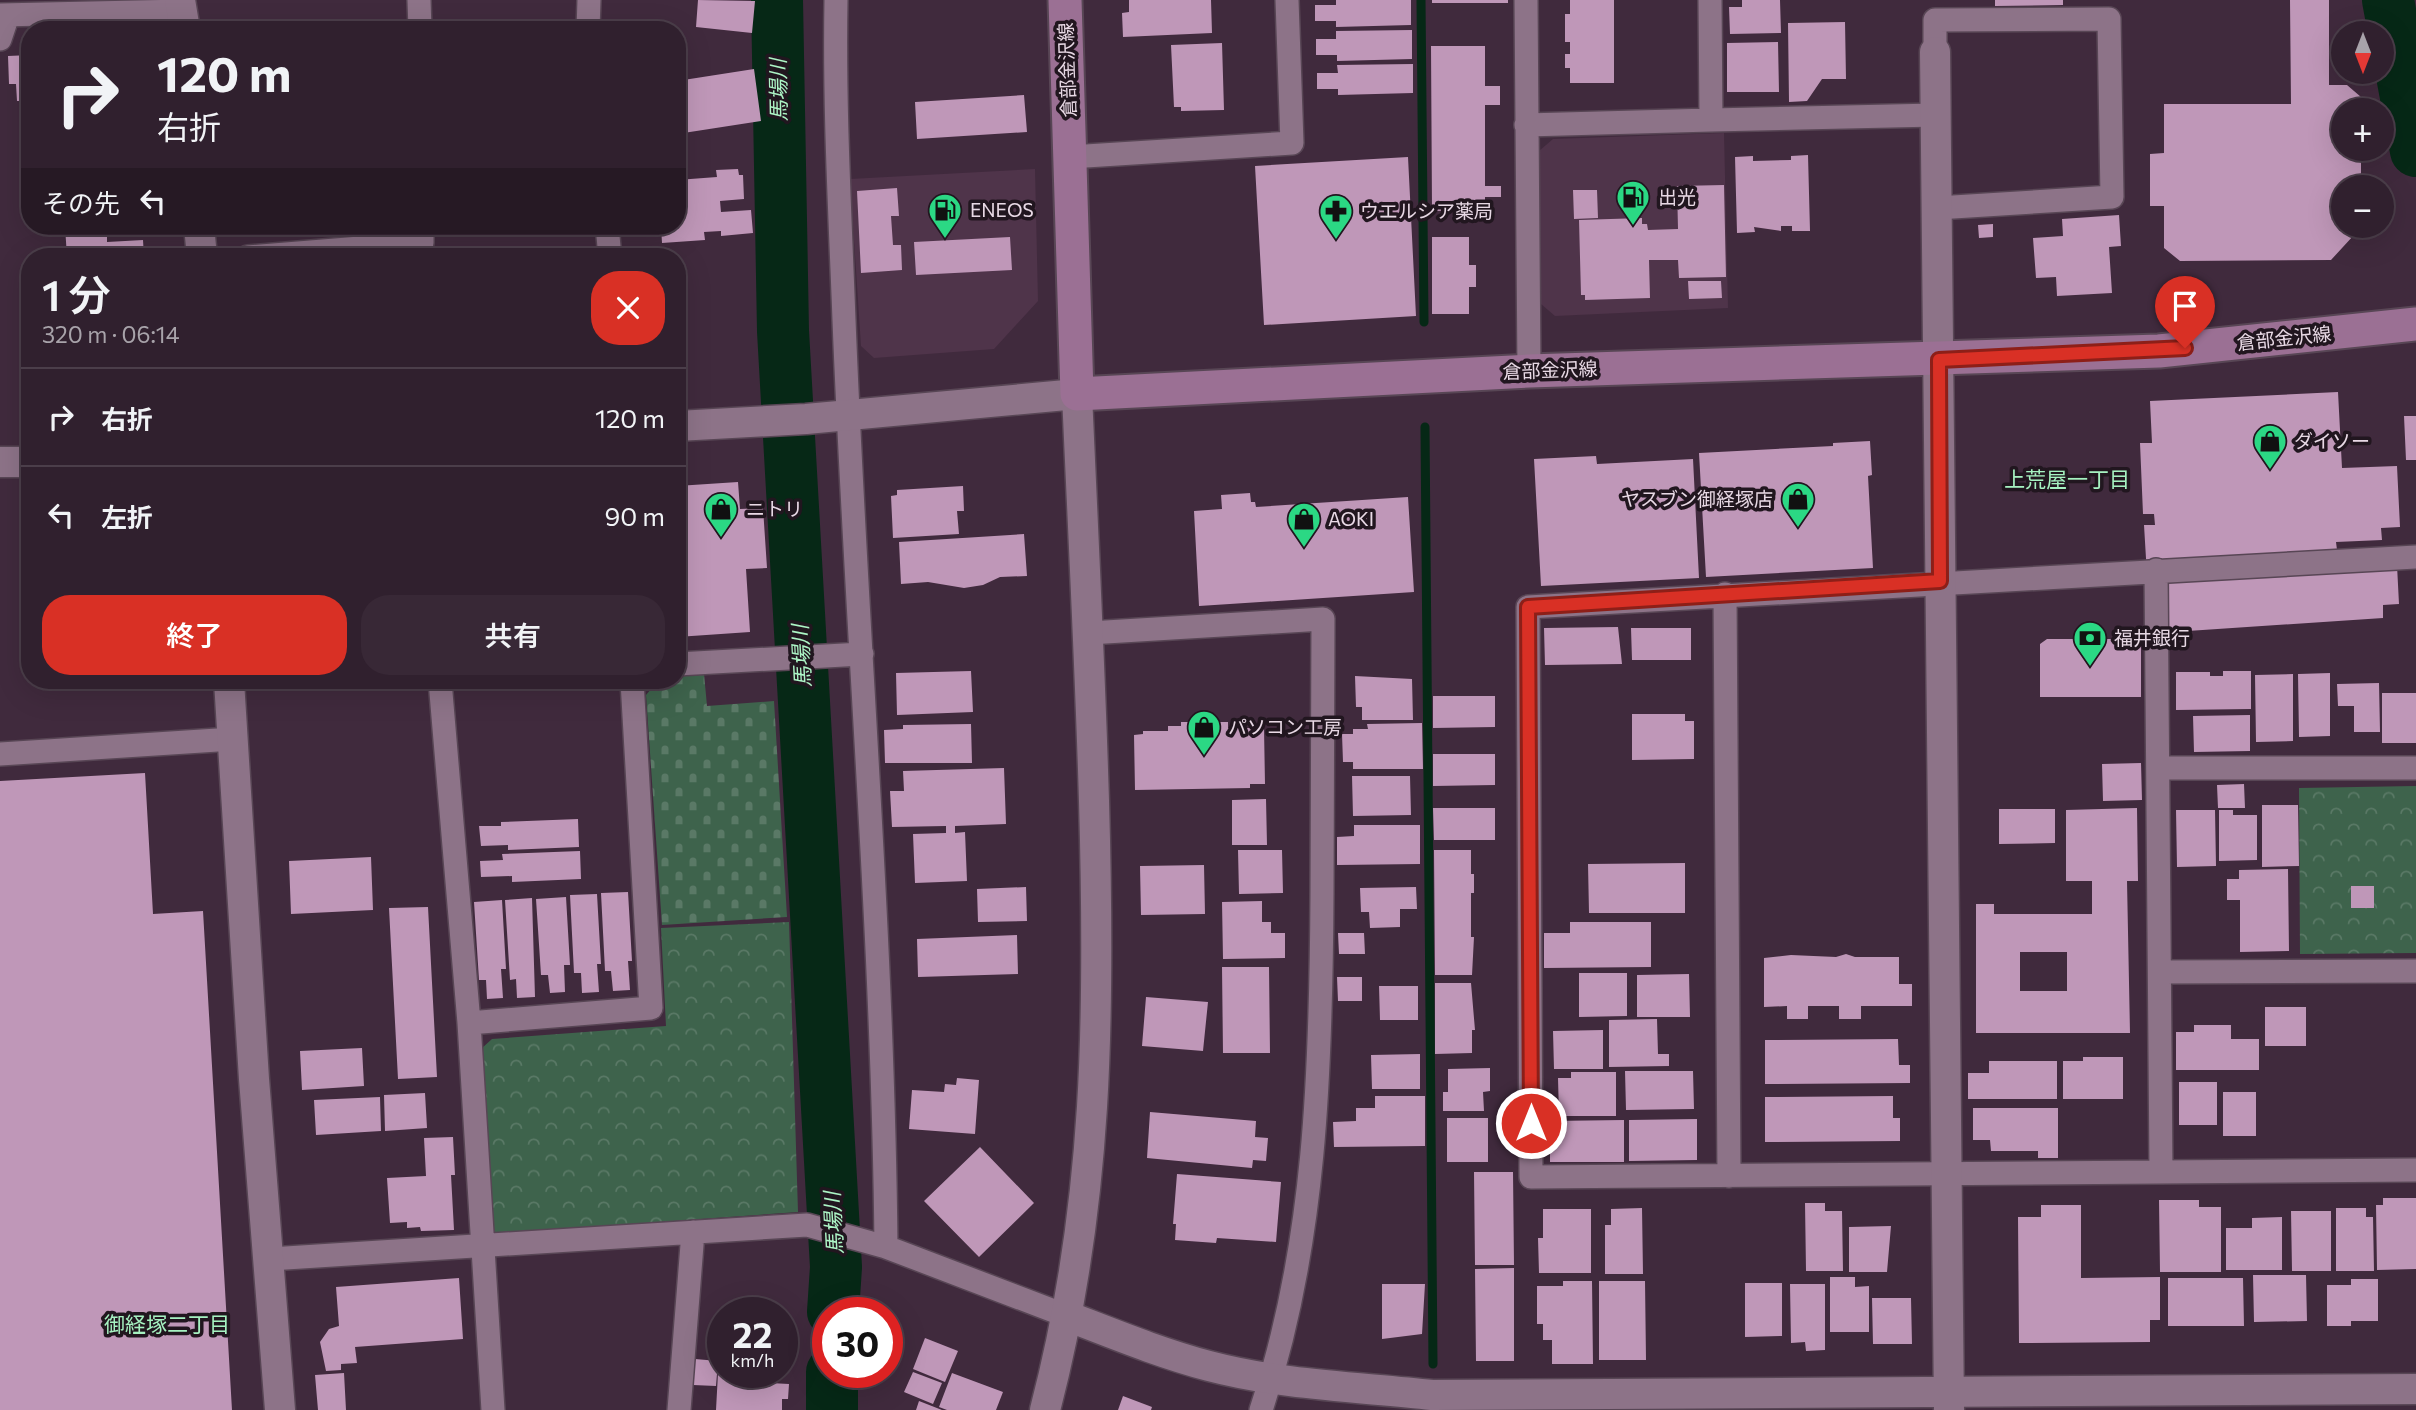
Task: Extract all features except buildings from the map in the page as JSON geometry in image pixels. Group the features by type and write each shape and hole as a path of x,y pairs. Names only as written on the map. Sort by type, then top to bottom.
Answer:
{"main road":[{"name":"倉部金沢線","path":"1065,0 1077,394 1529,371 2159,351 2416,324"}],"street":[{"path":"419,0 419,21"},
{"path":"588,21 589,0"},
{"path":"836,0 834,83 884,1122 886,1247"},
{"path":"1070,157 1292,144 1287,0"},
{"path":"1526,0 1529,371"},
{"path":"1710,0 1711,120"},
{"path":"0,39 4,15 183,14"},
{"path":"1937,208 2112,197 2109,19 1935,20 1949,1401"},
{"path":"1526,125 1936,115"},
{"path":"360,248 422,243 422,235"},
{"path":"686,426 806,419 1077,394 1089,633 1098,1013 1090,1159 1079,1253 1045,1410"},
{"path":"0,462 21,462"},
{"path":"2416,557 1940,581 1528,607 1531,1177 2416,1170"},
{"path":"2156,570 2161,1172"},
{"path":"1725,594 1728,1177"},
{"path":"1089,633 1323,619 1321,1041 1308,1209 1272,1378 1261,1410"},
{"path":"686,664 862,654"},
{"path":"230,689 254,1079 280,1410"},
{"path":"441,689 468,1023 493,1410"},
{"path":"468,1023 651,1007 632,689"},
{"path":"0,754 233,739"},
{"path":"2159,768 2416,768"},
{"path":"2160,972 2416,971"},
{"path":"270,1259 818,1226 886,1247 1151,1349 1211,1366 1272,1378 1432,1395 1606,1403 2119,1401 2400,1396"},
{"path":"679,1410 692,1232"}],"shaded area":[{"name":"出光","path":"1724,133 1728,308 1555,316 1541,304 1539,151 1553,139"},
{"name":"ENEOS","path":"1035,169 1038,301 994,349 874,358 861,346 850,179"}],"green space":[{"path":"704,674 707,706 774,701 787,917 662,925 646,695 651,689 686,689 686,676"},
{"path":"2416,786 2416,953 2300,954 2299,788"},
{"path":"789,922 798,1212 492,1234 481,1049 492,1039 666,1026 661,928"}],"waterway":[{"name":"馬場川","path":"777,0 783,331 836,1267 834,1297"},
{"path":"1421,0 1424,322"},
{"path":"2388,0 2416,151"},
{"path":"1425,427 1433,1364"},
{"name":"馬場川","path":"832,1388 832,1410"}],"place":[{"name":"出光","path":"1633,227"},
{"name":"ENEOS","path":"945,240"},
{"name":"ウエルシア薬局","path":"1336,241"},
{"name":"ダイソー","path":"2270,471"},
{"name":"ヤスブン御経塚店","path":"1798,529"},
{"name":"ニトリ","path":"721,539"},
{"name":"AOKI","path":"1304,549"},
{"name":"福井銀行","path":"2090,668"},
{"name":"パソコン工房","path":"1204,757"}],"district":[{"name":"上荒屋一丁目","path":"2067,480"},
{"name":"御経塚二丁目","path":"167,1325"}],"route":[{"path":"1531,1123 1528,607 1940,581 1939,360 2185,348"}]}
